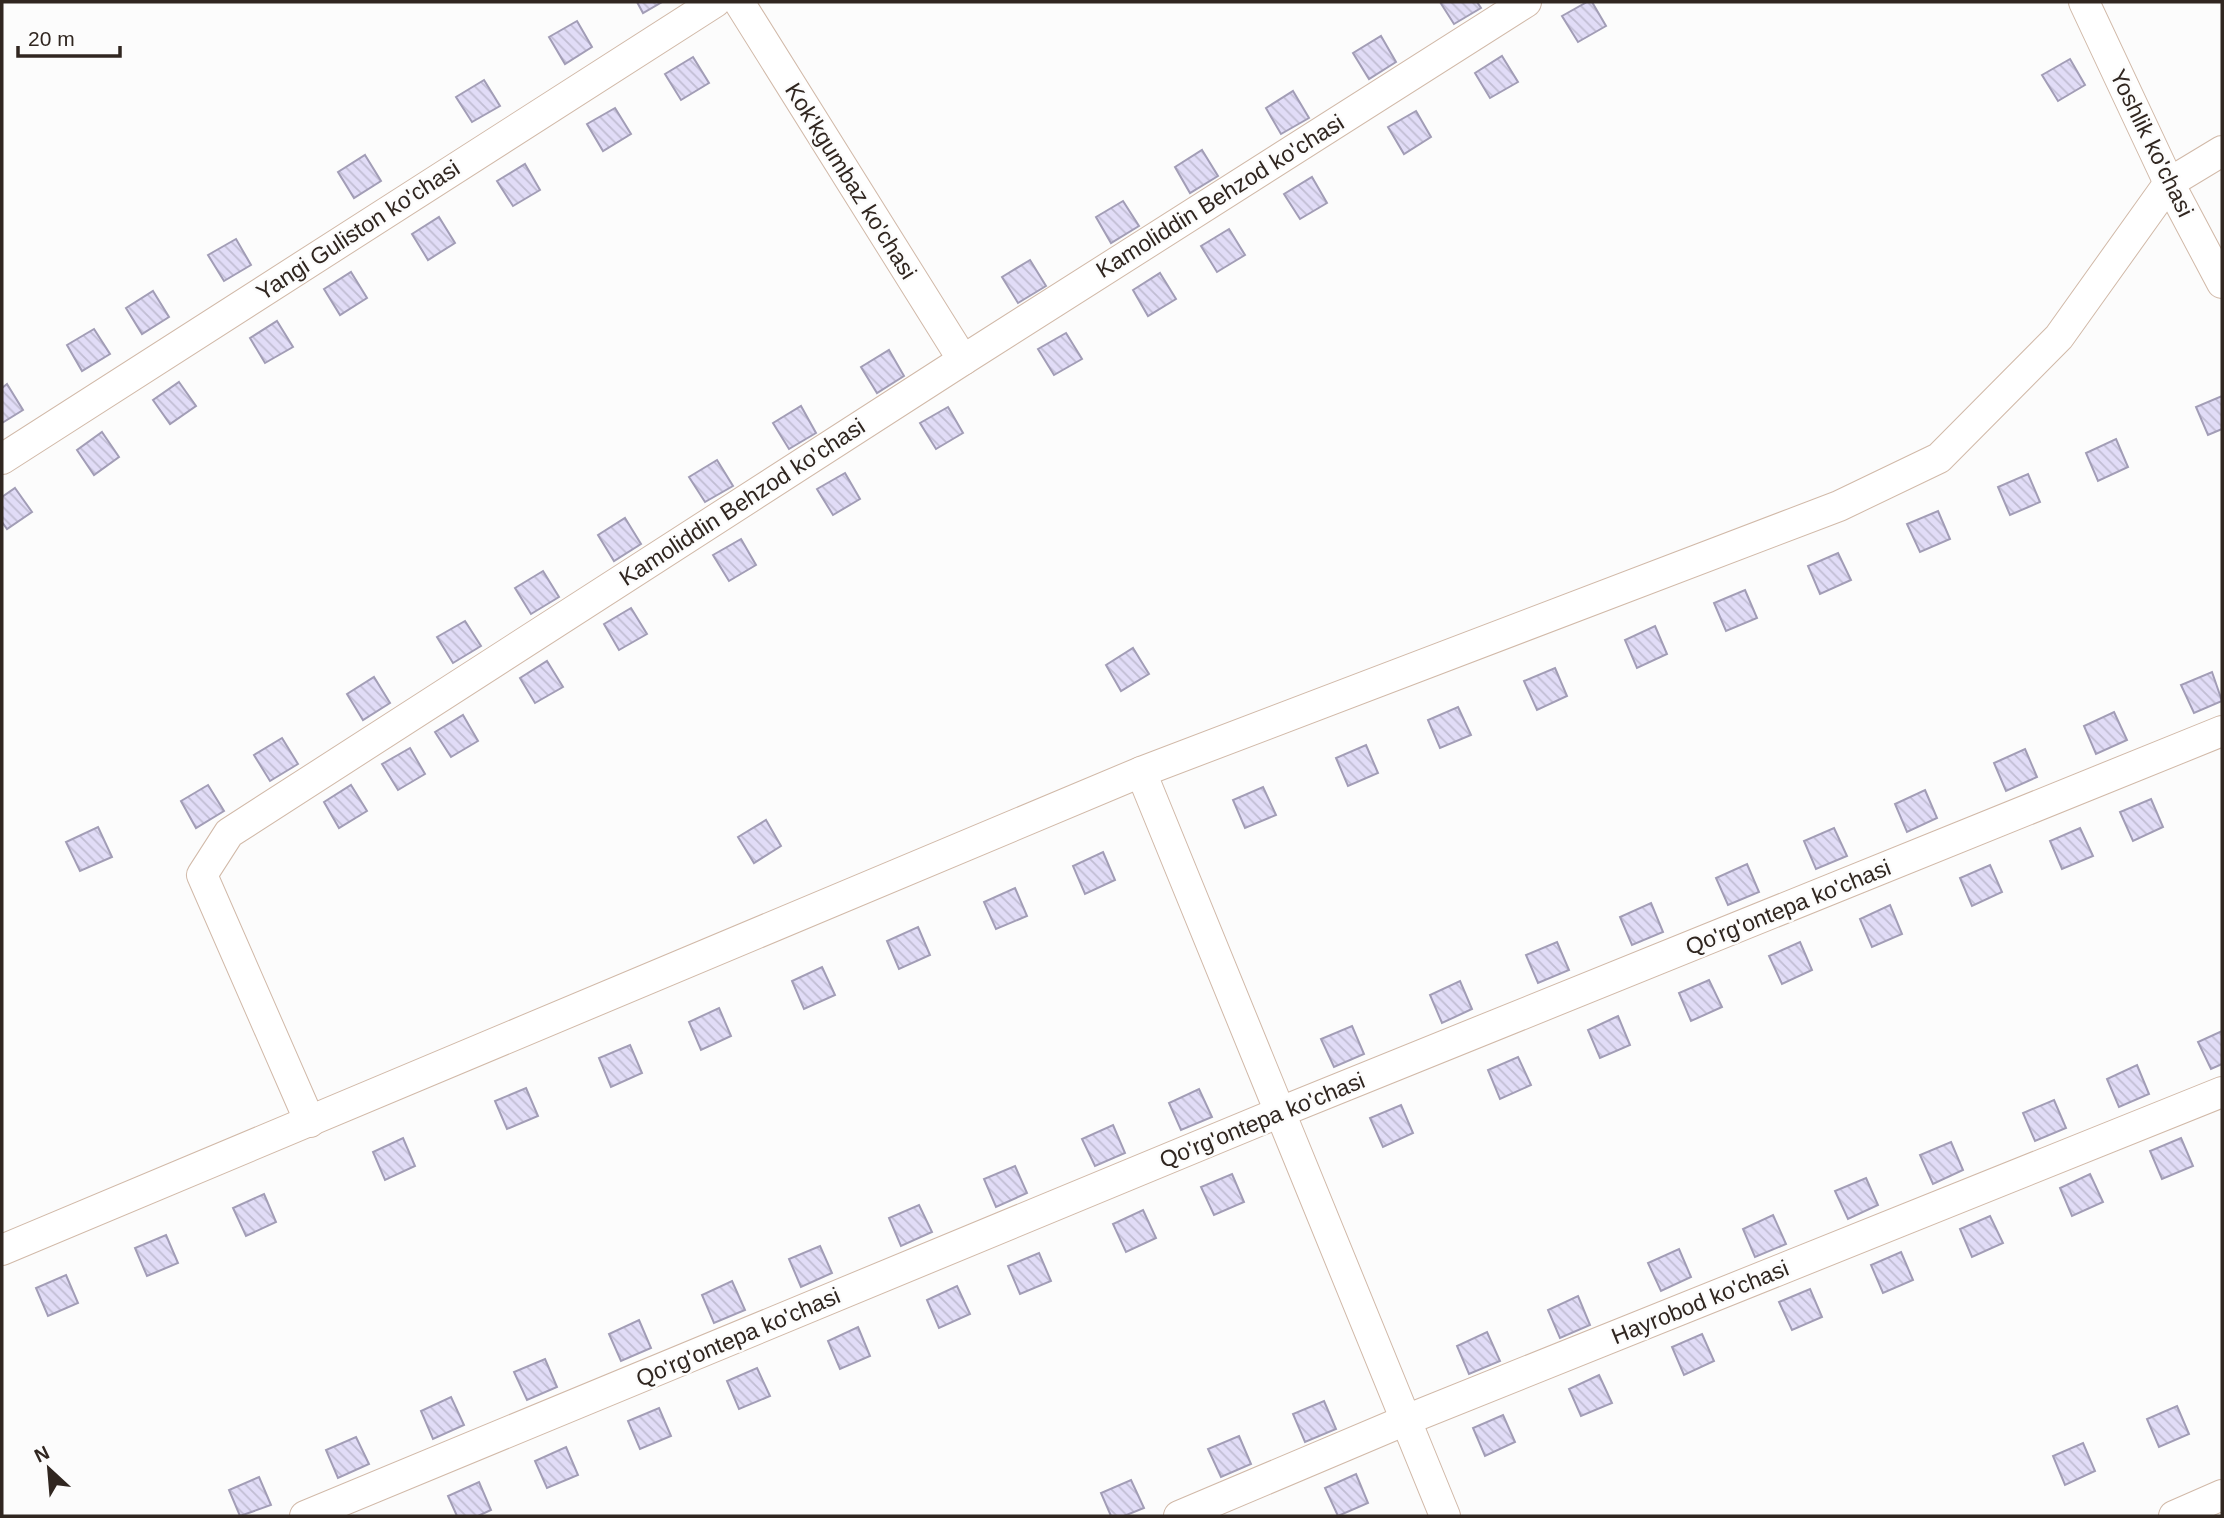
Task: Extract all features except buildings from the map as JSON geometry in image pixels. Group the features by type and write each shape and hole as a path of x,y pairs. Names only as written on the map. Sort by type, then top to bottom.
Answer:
{"street":[{"name":"Yangi Guliston ko'chasi","path":"2,459 715,2"},
{"name":"Kok'kgumbaz ko'chasi","path":"739,2 963,360"},
{"name":"Kamoliddin Behzod ko'chasi","path":"310,1122 202,875 229,833 963,360 1526,2"},
{"name":"Yoshlik ko'chasi","path":"2084,2 2169,183 2222,283"},
{"path":"2,1250 1140,772 1839,506 1939,458 2059,337 2169,183 2222,151"},
{"name":"Qo'rg'ontepa ko'chasi","path":"305,1516 1278,1113 2222,731"},
{"path":"1140,772 1444,1516"},
{"name":"Hayrobod ko'chasi","path":"1179,1516 1406,1420 2222,1092"},
{"path":"2175,1516 2222,1495"}]}
